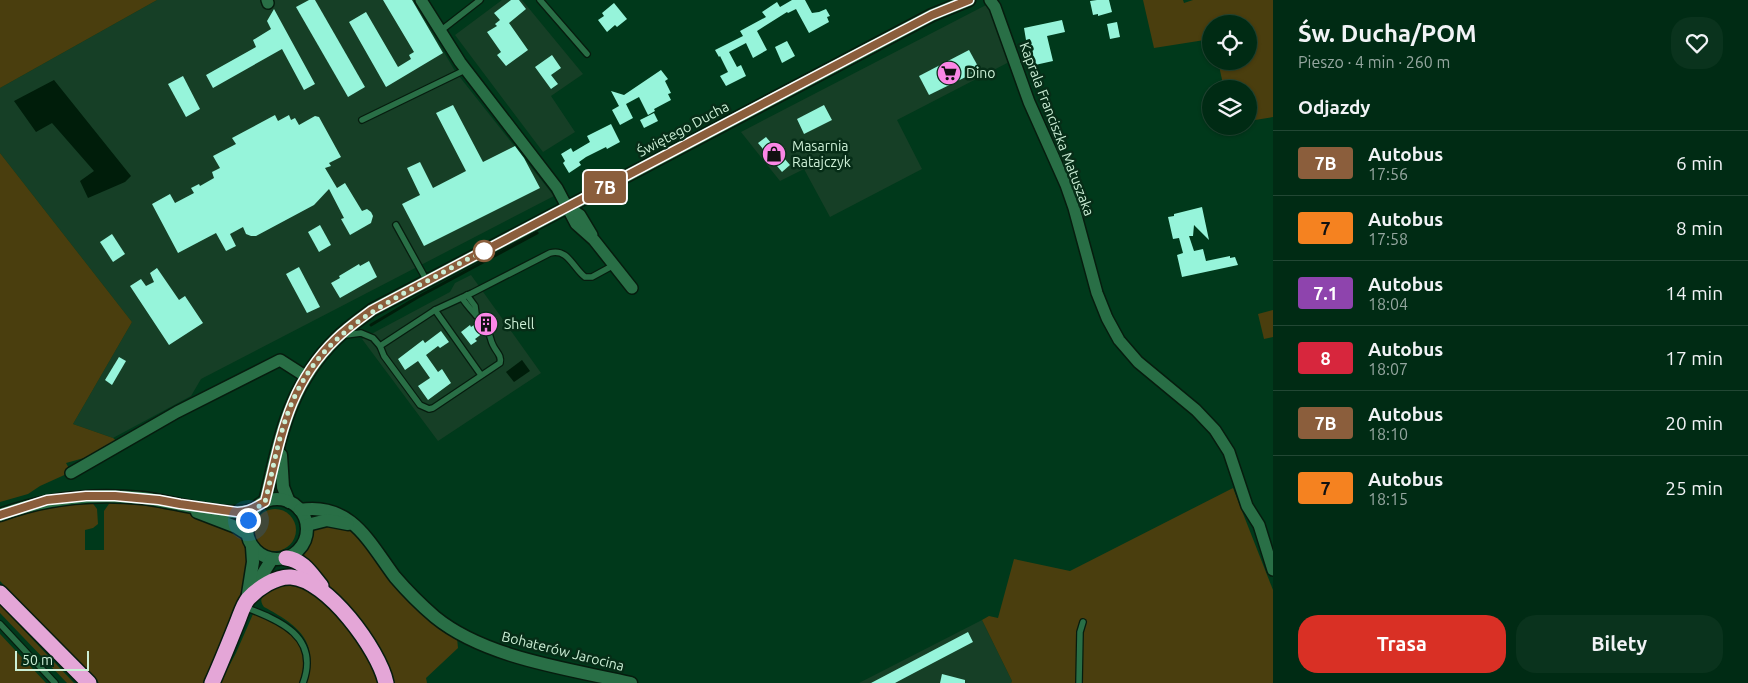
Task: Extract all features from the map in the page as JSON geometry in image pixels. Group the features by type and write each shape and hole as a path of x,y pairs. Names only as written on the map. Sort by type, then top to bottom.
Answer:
{"highway":[{"path":"279,558 294,559 305,567 330,599 360,630 379,662 386,683"},
{"path":"212,683 246,603 273,581 290,576 303,580 330,599"},
{"path":"0,593 89,683"}],"main road":[{"name":"Świętego Ducha","path":"260,505 294,396 306,376 336,338 372,310 923,19 969,0"},
{"name":"Świętego Ducha","path":"280,440 281,472 289,502"},
{"path":"0,515 47,500 86,496 141,498 237,512 247,512 273,500 289,502 300,510 307,525 304,542 294,554 268,563 246,603"},
{"path":"180,504 236,526 247,534"},
{"path":"246,603 253,562 252,547 247,534 248,520 260,505"},
{"name":"Bohaterów Jarocina","path":"300,510 313,508 330,511 358,527 397,579 436,618 458,633 491,648 534,661 631,683"},
{"path":"307,525 327,520 358,527"},
{"path":"252,547 258,553 279,558"}],"street":[{"path":"421,0 465,70 557,188 576,224 594,240 632,288"},
{"name":"Kaprala Franciszka Matuszaka","path":"990,0 995,7 1029,102 1066,185 1106,318 1120,340 1138,362 1196,410 1215,430 1228,452 1247,506 1259,525 1273,570"},
{"path":"72,473 177,412 280,360 306,376"}],"lane":[{"path":"440,32 480,0"},
{"path":"540,0 587,54"},
{"path":"362,120 465,70"},
{"path":"396,225 427,281"},
{"path":"380,346 435,310 465,297 553,252 565,254 585,277 592,277 614,265"},
{"path":"336,338 361,333 373,338 420,405 429,409 499,365 501,359 488,332 476,314 470,310 465,297"},
{"path":"435,310 481,375"},
{"path":"246,603 275,620 296,635 304,644 307,666 303,683"},
{"path":"1079,683 1080,632 1083,622"},
{"path":"0,624 55,683"}],"shaded area":[{"path":"0,0 157,0 0,88"},
{"path":"157,0 413,0 455,71 554,196 201,379 191,396 113,438 73,424 132,322 0,153 0,88"},
{"path":"502,0 522,0 583,74 551,96 575,132 543,152 455,35"},
{"path":"1143,0 1183,0 1184,3 1193,0 1273,0 1273,117 1257,120 1257,80 1222,80 1220,70 1257,70 1257,15 1202,15 1202,40 1154,48"},
{"path":"988,4 1011,61 897,120 922,169 830,217 804,169 780,181 741,132"},
{"path":"54,80 131,176 125,182 88,198 80,181 94,171 52,123 36,132 14,101"},
{"path":"0,153 132,322 73,424 113,438 118,442 84,458 66,463 71,472 40,486 28,494 0,502"},
{"path":"471,275 541,373 438,441 362,339 450,292 455,283"},
{"path":"1273,310 1273,337 1264,339 1258,314"},
{"path":"522,360 530,371 514,382 506,372"},
{"path":"1233,488 1273,590 1273,683 1011,683 1012,681 982,620 989,616 998,618 1014,559 1070,571"},
{"path":"91,501 97,509 98,524 93,528 85,530 85,550 104,550 104,511 111,501 127,501 195,513 239,531 248,548 249,569 234,613 205,683 99,683 0,581 0,520 47,507"},
{"path":"271,509 279,509 290,515 296,530 290,545 279,551 271,551 260,545 254,534 254,526 260,515"},
{"path":"315,526 348,527 457,638 458,648 426,678 427,683 393,683 300,557 299,552"},
{"path":"284,581 312,590 337,615 365,650 380,683 305,683 309,669 310,656 308,645 296,628 276,613 264,607 262,602 262,598 267,591"},
{"path":"0,605 74,683 67,683 0,613"},
{"path":"255,612 278,624 296,638 304,656 304,669 300,683 220,683"},
{"path":"982,620 1012,681 1011,683 859,683"},
{"path":"0,634 46,683 0,683"}],"building":[{"path":"309,0 315,0 365,87 348,97 296,7"},
{"path":"383,0 412,0 443,53 386,87 349,22 366,12 398,67 411,59 409,55 414,52"},
{"path":"511,0 519,0 526,9 509,23 528,50 506,66 497,55 501,52 487,32 497,26 495,24 500,20 494,13"},
{"path":"792,0 805,0 812,13 826,9 830,16 827,17 829,22 809,33 796,9 787,12 757,31 767,50 753,58 746,43 729,52 737,67 741,65 746,76 726,86 720,76 728,72 715,50 743,36 740,31 766,17 762,12 777,2 780,7"},
{"path":"1109,0 1112,12 1098,16 1098,14 1093,15 1090,1"},
{"path":"614,3 627,19 617,27 615,25 607,32 598,20 604,16 602,13"},
{"path":"274,9 315,84 304,90 282,49 213,88 206,75 256,47 253,40 271,29 267,21"},
{"path":"1062,20 1065,32 1047,36 1053,61 1035,65 1030,39 1026,40 1024,28"},
{"path":"1117,22 1120,37 1110,39 1107,24"},
{"path":"787,41 795,56 782,63 775,47"},
{"name":"Dino","path":"969,50 980,70 929,95 919,76"},
{"path":"552,55 561,68 551,75 558,84 551,89 535,67"},
{"path":"661,70 668,79 665,81 671,93 668,94 671,100 654,109 655,111 648,115 639,97 626,104 633,118 620,125 612,110 619,106 611,91 624,95"},
{"path":"183,76 200,109 186,117 168,84"},
{"path":"453,105 483,162 515,146 524,158 540,188 424,246 402,204 420,195 407,168 420,162 433,188 466,171 436,113"},
{"path":"824,105 832,120 804,134 797,119"},
{"path":"654,113 658,121 644,128 640,120"},
{"path":"275,115 278,121 289,115 291,120 295,118 299,125 315,116 319,117 341,157 329,163 331,166 325,168 337,188 345,183 362,211 367,209 371,212 373,216 371,223 350,235 341,219 344,218 329,189 314,205 256,236 246,234 243,227 230,234 236,246 226,251 216,233 178,253 152,204 170,194 175,203 194,193 191,188 199,184 200,186 214,178 212,172 220,168 213,156 236,144 232,138"},
{"path":"611,124 620,142 586,157 579,162 581,165 569,173 563,163 565,161 561,154 571,148 573,152 590,142 587,136"},
{"name":"Masarnia Ratajczyk","path":"766,137 790,165 782,172 758,143"},
{"path":"1202,207 1209,240 1194,225 1193,236 1189,236 1194,251 1203,249 1206,261 1230,256 1230,258 1235,257 1238,265 1182,277 1177,255 1183,253 1179,238 1173,239 1168,217"},
{"path":"320,225 331,245 319,252 308,232"},
{"path":"112,234 125,254 113,262 100,242"},
{"path":"369,261 377,277 340,298 331,283 359,264 360,266"},
{"path":"299,267 320,307 307,313 286,274"},
{"path":"157,268 179,300 185,296 203,323 169,345 130,286 141,279 146,286 154,282 150,273"},
{"name":"Shell","path":"477,323 483,333 471,345 461,332 470,325 471,327"},
{"path":"441,331 449,342 440,348 438,346 426,355 438,372 442,369 451,383 428,400 418,386 430,378 418,361 405,370 398,359 423,340 425,343"},
{"path":"119,357 126,361 112,385 105,380"},
{"path":"968,632 973,642 895,683 871,683"},
{"path":"942,674 965,680 965,683 940,683"}],"waterway":[{"path":"371,325 418,297 537,233"}],"bus line":[{"name":"7B","path":"0,515 47,500 90,496 141,498 237,512 247,512 255,509 265,502 276,455 294,396 321,355 336,338 372,310 932,15 969,0"}],"place":[{"name":"Dino","path":"949,73"},
{"name":"Masarnia Ratajczyk","path":"774,154"},
{"name":"Shell","path":"486,324"}],"route":[{"path":"248,520 255,509 265,502 276,455 294,396 321,355 336,338 372,310 484,251"}]}
